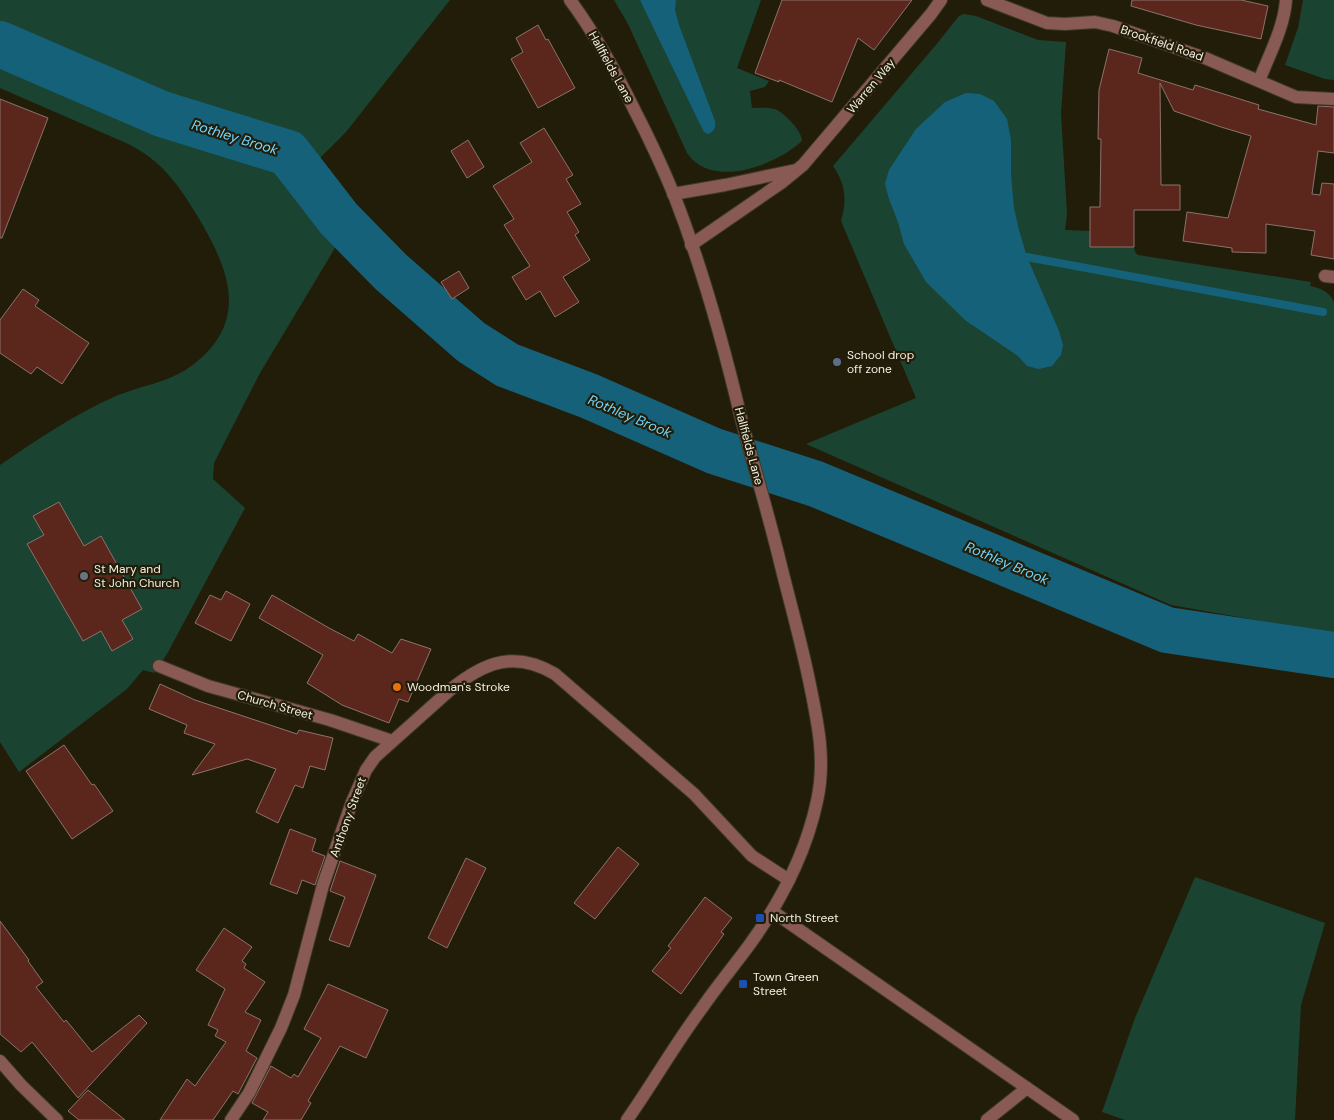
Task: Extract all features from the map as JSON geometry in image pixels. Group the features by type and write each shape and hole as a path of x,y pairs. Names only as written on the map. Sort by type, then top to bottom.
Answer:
{"street":[{"name":"Hallfields Lane","path":"570,0 596,38 617,74 652,145 692,245 727,356 805,662 820,730 821,778 818,800 807,839 789,880 772,911"},
{"name":"Warren Way","path":"692,245 797,170 840,122 941,0"},
{"name":"Brookfield Road","path":"987,0 1047,23 1095,22 1113,26 1192,53 1296,97 1305,99 1334,99"},
{"path":"1259,81 1274,45 1283,18 1286,0"},
{"path":"673,194 797,170"},
{"name":"Anthony Street","path":"231,1120 249,1092 266,1059 291,1003 323,885 358,786 366,770 375,757 450,690 472,674 497,663 523,660 555,674 694,794 752,856 789,880"},
{"name":"Church Street","path":"159,666 208,686 330,720 392,741"},
{"path":"627,1120 689,1026 752,942 772,911 1073,1120"},
{"path":"0,1061 21,1085 57,1120"},
{"path":"987,1120 1027,1088"}],"green space":[{"path":"0,0 450,0 346,132 295,183 341,238 260,373 214,463 213,479 245,508 167,654 154,673 143,670 127,689 19,772 0,742 0,465 56,428 99,404 175,375 194,364 212,347 223,330 228,312 229,294 225,275 209,236 182,192 156,162 122,141 0,88"},
{"path":"614,0 761,0 737,68 769,81 765,87 750,91 752,108 771,108 777,110 796,128 802,141 777,158 744,170 728,172 712,170 698,164 687,153 628,24"},
{"path":"1303,0 1334,0 1334,80 1325,79 1285,65 1298,28"},
{"path":"964,14 976,16 1038,40 1066,42 1061,113 1067,214 1065,230 1090,231 1090,247 1134,247 1138,255 1311,282 1310,286 1324,291 1334,302 1334,634 1171,605 806,444 916,398 841,221 845,199 844,192 841,180 833,166 959,16"},
{"path":"1195,877 1325,923 1301,1005 1295,1120 1125,1120 1102,1112 1135,1018"}],"water":[{"path":"640,0 676,0 675,10 679,25 715,121 712,132 708,134 704,132"},
{"path":"966,93 980,94 994,101 1007,119 1011,140 1011,175 1014,208 1019,230 1027,257 1059,331 1063,345 1061,355 1052,366 1039,369 1027,366 1018,356 965,320 926,282 904,244 889,199 885,184 889,170 916,129 945,102"}],"building":[{"path":"782,0 912,0 874,50 858,38 832,102 779,80 779,82 755,73"},
{"path":"1132,0 1241,0 1268,6 1261,39 1196,25 1131,6"},
{"path":"538,25 546,40 548,39 575,88 538,108 511,59 523,52 516,38"},
{"path":"1109,49 1142,58 1138,73 1193,90 1195,85 1259,105 1258,109 1316,125 1318,106 1334,107 1334,153 1318,151 1312,194 1320,195 1322,183 1334,184 1334,259 1311,255 1315,231 1266,224 1266,253 1232,252 1232,248 1183,241 1187,212 1228,218 1251,136 1174,111 1160,83 1161,185 1180,185 1180,210 1134,210 1134,247 1090,247 1090,207 1100,207 1101,139 1098,139 1099,90"},
{"path":"0,99 48,118 2,238 0,238"},
{"path":"544,128 573,175 566,179 581,204 567,212 579,232 575,235 590,260 563,277 579,302 555,317 540,291 526,300 512,277 530,266 504,225 514,219 493,186 532,162 520,143"},
{"path":"468,140 484,167 467,178 451,151"},
{"path":"459,271 469,288 452,299 441,282"},
{"path":"23,289 39,300 35,306 89,343 62,384 37,367 31,374 0,353 0,320"},
{"name":"St Mary and St John Church","path":"59,502 84,546 101,536 142,609 122,620 133,639 112,651 101,631 83,641 27,544 44,535 33,516"},
{"path":"226,591 250,604 231,641 195,623 210,595 221,600"},
{"path":"272,595 354,641 358,634 392,653 401,639 431,649 408,702 399,699 389,723 342,705 307,683 323,655 259,618"},
{"path":"160,684 195,700 297,734 299,730 333,738 325,770 310,766 303,788 295,785 278,823 256,812 276,769 247,759 192,775 215,744 184,733 187,725 149,709"},
{"path":"64,745 113,811 72,839 26,771"},
{"path":"290,829 316,839 312,851 325,856 315,885 302,880 297,894 270,884"},
{"path":"618,847 639,864 595,919 574,903"},
{"path":"466,858 486,868 447,948 428,938"},
{"path":"340,861 376,875 349,947 329,940 345,897 330,891"},
{"path":"705,897 732,918 721,932 724,934 681,994 652,971 671,948 668,946"},
{"path":"0,921 43,982 36,987 64,1022 66,1020 92,1052 139,1015 147,1023 78,1098 32,1042 21,1052 0,1034"},
{"path":"224,928 252,947 242,961 246,964 244,968 265,982 245,1012 261,1020 246,1051 257,1058 238,1094 233,1091 213,1120 160,1120 187,1079 195,1086 226,1042 215,1036 218,1030 208,1025 225,989 196,970"},
{"path":"328,984 388,1010 366,1058 340,1046 308,1101 311,1103 301,1120 263,1120 268,1112 252,1103 271,1066 291,1078 294,1074 298,1077 321,1038 304,1029"},
{"path":"88,1090 125,1120 79,1120 68,1111"}],"waterway":[{"name":"Rothley Brook","path":"0,44 162,114 288,153 339,219 391,272 471,342 507,365 589,396 714,451 816,484 1167,630 1334,655"},
{"path":"1027,257 1323,312"}],"place":[{"name":"School drop off zone","path":"837,362"},
{"name":"St Mary and St John Church","path":"84,576"},
{"name":"Woodman's Stroke","path":"397,687"},
{"name":"North Street","path":"760,918"},
{"name":"Town Green Street","path":"743,984"}]}
